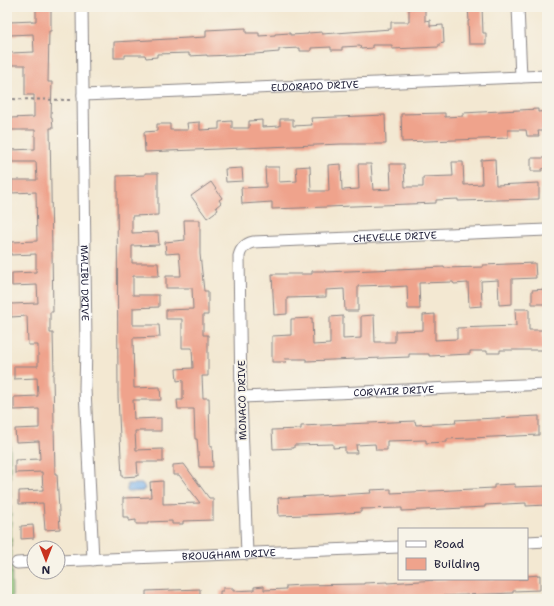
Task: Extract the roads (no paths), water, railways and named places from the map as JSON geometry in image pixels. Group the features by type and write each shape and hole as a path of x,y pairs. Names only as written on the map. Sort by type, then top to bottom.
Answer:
{"street":[{"name":"MALIBU DRIVE","path":"82,7 79,98 86,346 85,389 93,560"},
{"path":"518,7 521,77"},
{"name":"ELDORADO DRIVE","path":"79,98 547,76"},
{"name":"CHEVELLE DRIVE","path":"243,247 248,243 253,242 547,230"},
{"name":"MONACO DRIVE","path":"243,247 239,256 241,397 247,554"},
{"name":"CORVAIR DRIVE","path":"241,397 547,384"},
{"path":"528,542 547,541"},
{"name":"BROUGHAM DRIVE","path":"66,561 398,548"},
{"path":"17,563 26,562"}],"water":[{"path":"127,484 143,484 145,489 143,489 143,491 127,492"}]}
